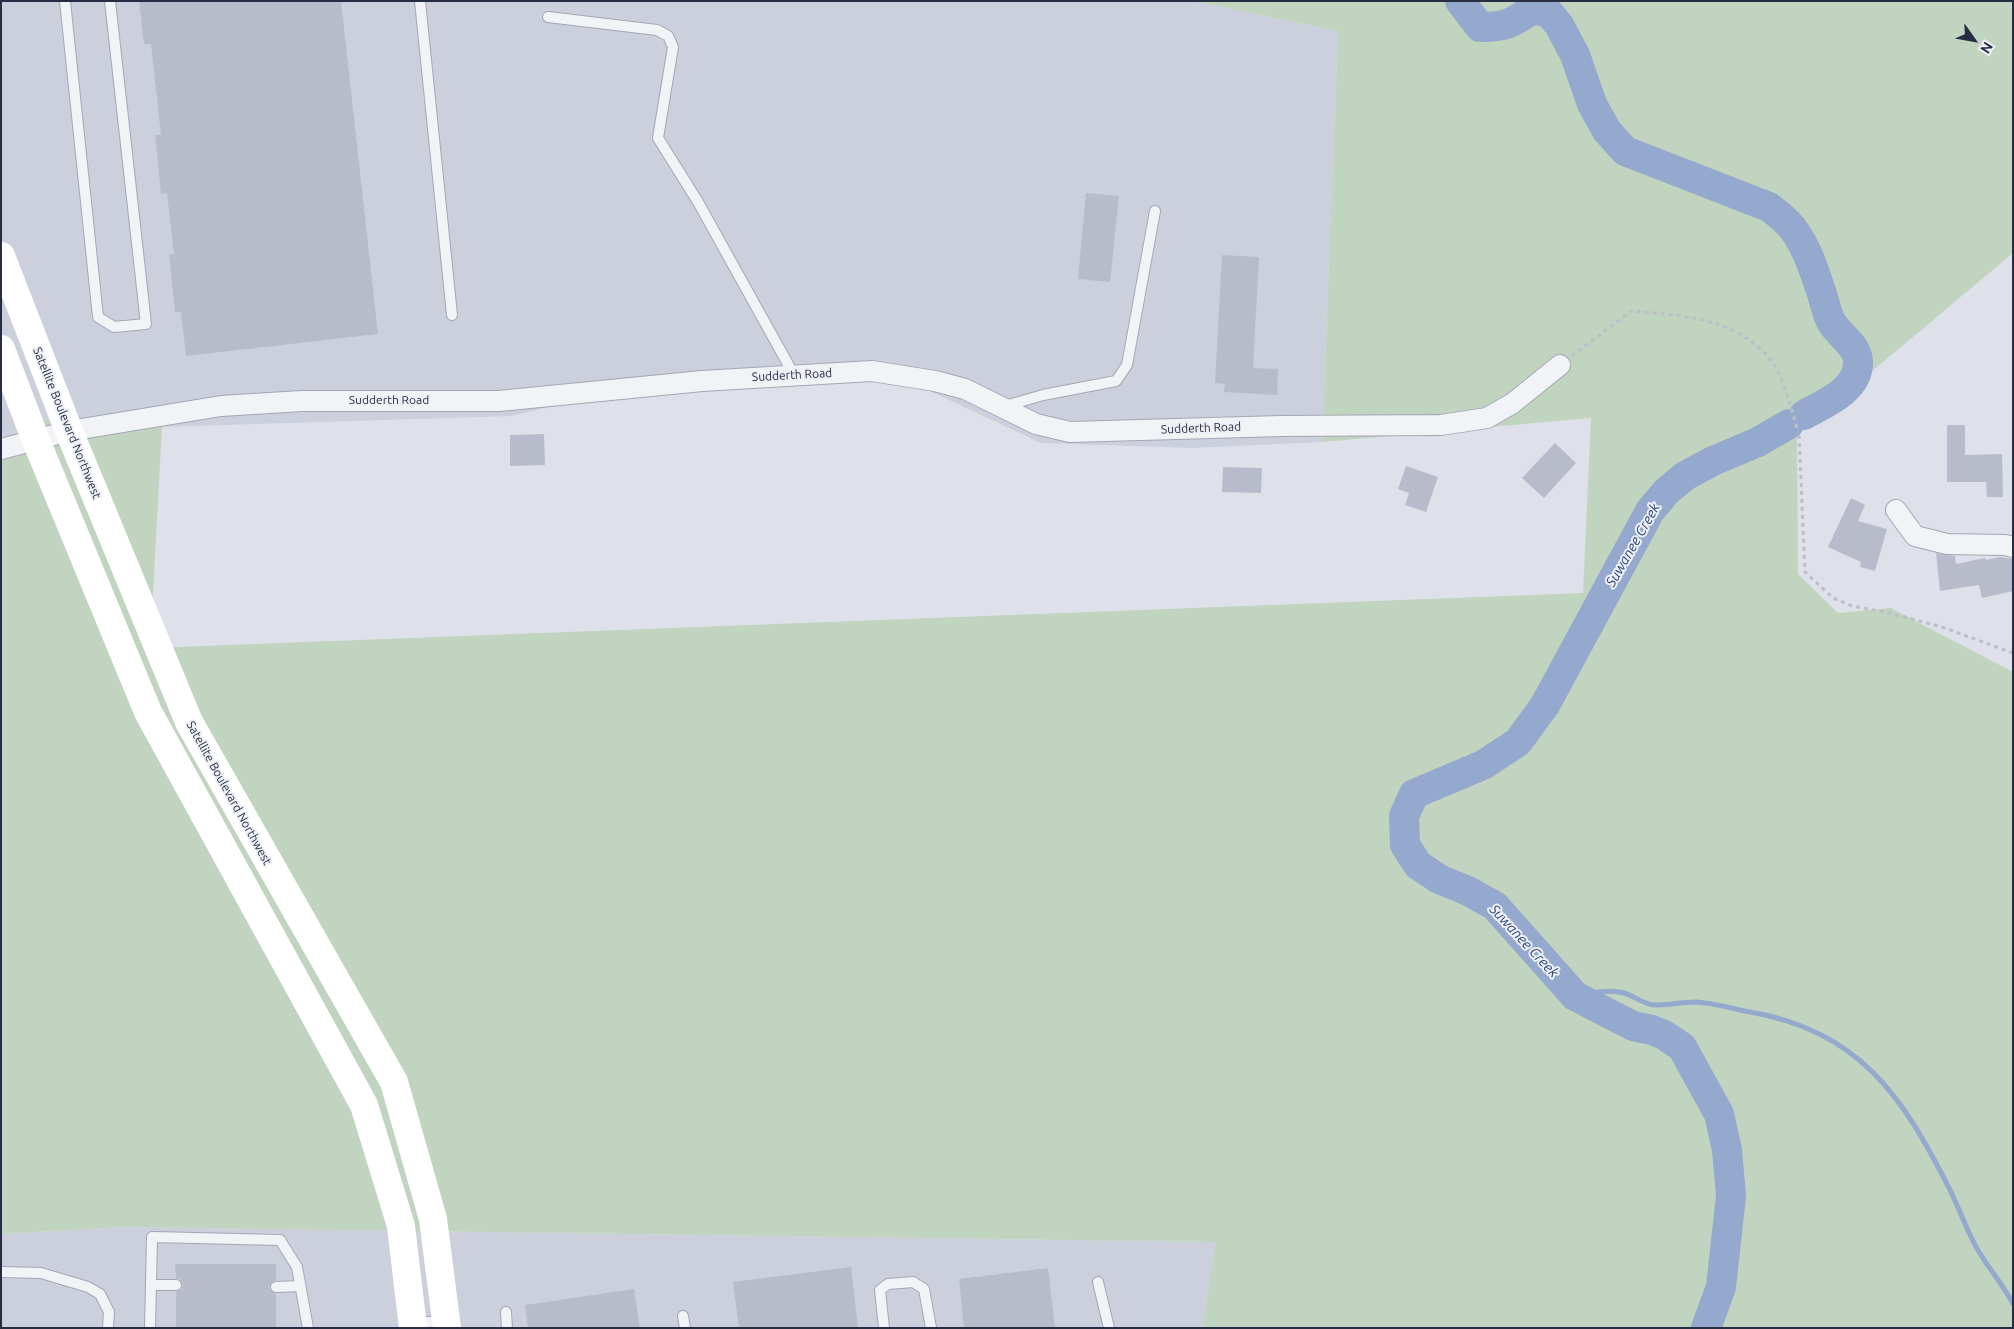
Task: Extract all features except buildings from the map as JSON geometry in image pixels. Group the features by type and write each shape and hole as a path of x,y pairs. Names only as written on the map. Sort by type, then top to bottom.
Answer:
{"main road":[{"name":"Satellite Boulevard Northwest","path":"1,256 69,431 189,722 394,1082 433,1218 447,1324"},
{"path":"1,349 148,712 364,1105 401,1226 413,1326"}],"street":[{"name":"Sudderth Road","path":"1,449 36,438 69,431 221,406 302,401 499,401 702,381 872,371 935,380 965,389 1036,424 1070,432 1281,426 1441,425 1487,418 1513,403 1560,365"},
{"path":"1896,510 1915,536 1947,544 2005,545 2013,547"}],"lane":[{"path":"65,1 98,317 114,327 146,324 110,1"},
{"path":"420,1 452,314"},
{"path":"548,16 657,30 668,36 673,47 658,138 698,202 794,375"},
{"path":"1002,407 1043,395 1116,380 1128,365 1155,211"},
{"path":"150,1328 152,1237 280,1240 297,1267 308,1328"},
{"path":"1,1272 42,1274 88,1287 100,1294 109,1312 108,1328"},
{"path":"884,1328 880,1290 888,1284 913,1282 924,1289 931,1328"},
{"path":"1098,1282 1109,1328"},
{"path":"151,1285 176,1285"},
{"path":"276,1287 300,1286"},
{"path":"506,1312 507,1328"},
{"path":"683,1316 685,1328"},
{"path":"413,1326 447,1324"}],"path":[{"path":"1560,365 1631,311 1687,316 1715,323 1749,338 1774,364 1791,405 1798,433 1806,572 1833,598 1852,606 1890,612 1942,627 2013,653"}],"shaded area":[{"path":"1,1 1193,1 1338,31 1322,442 1191,448 1041,443 874,365 631,388 511,416 162,427 40,419 1,449"},
{"path":"122,1227 1216,1242 1202,1328 1,1328 1,1234"}],"green space":[{"path":"1193,1 2013,1 2013,253 1797,434 1797,440 1798,574 1838,613 1891,608 2013,672 2013,1328 1202,1328 1216,1242 122,1227 1,1234 1,449 40,419 162,427 150,648 1583,593 1591,418 1322,442 1338,31"}],"waterway":[{"name":"Suwanee Creek","path":"1460,1 1480,27 1508,24 1532,9 1549,13 1559,25 1575,55 1592,104 1607,131 1625,151 1769,207 1793,229 1799,237 1816,275 1830,320 1852,347 1858,364 1852,382 1838,396 1804,415"},
{"name":"Suwanee Creek","path":"1706,1328 1721,1287 1731,1196 1727,1150 1719,1114 1682,1047 1664,1035 1633,1026 1575,996 1495,906 1468,891 1439,879 1418,865 1405,845 1404,816 1414,794 1483,765 1518,742 1545,705 1650,511 1666,492 1685,476 1713,461 1758,442 1789,424"},
{"path":"1575,996 1612,991 1624,993 1651,1005 1697,1002 1715,1004 1785,1020 1818,1034 1847,1051 1872,1072 1894,1097 1914,1125 1951,1192 1978,1251 2013,1304"}]}
